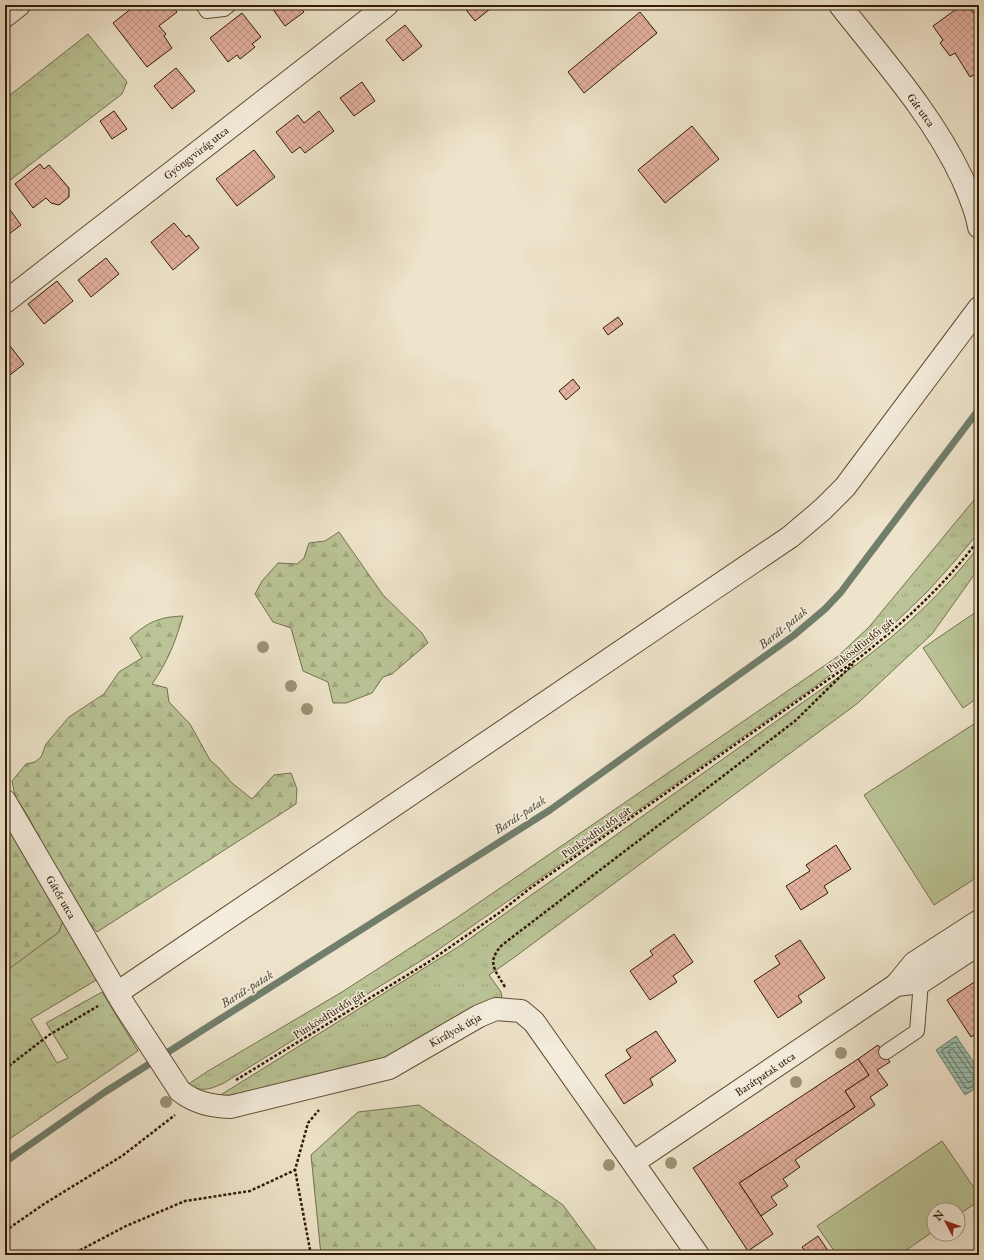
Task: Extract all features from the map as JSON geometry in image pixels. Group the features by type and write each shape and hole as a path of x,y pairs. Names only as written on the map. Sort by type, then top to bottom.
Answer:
{"street":[{"path":"5,16 19,5"},
{"name":"Gyöngyvirág utca","path":"5,302 387,5"},
{"name":"Gát utca","path":"840,5 918,105 935,130 956,165 972,199 979,227"},
{"path":"120,999 790,537 823,509 845,487 979,308"},
{"name":"Gátőr utca","path":"5,801 120,999 187,1096"},
{"name":"Barátpatak utca","path":"634,1162 896,985 914,963 979,921"},
{"name":"Barátpatak utca","path":"896,985 921,982 979,944"},
{"name":"Királyok útja","path":"187,1096 213,1106 230,1107 389,1068 479,1016 496,1009 521,1011"},
{"path":"521,1011 534,1022 698,1255"}],"lane":[{"path":"203,5 208,11 224,9 229,5"},
{"path":"886,1052 917,1031 921,982"}],"path":[{"name":"Pünkösdfürdői gát","path":"232,1082 427,963 499,913 529,889 860,658 892,632 932,594 979,539"},
{"path":"521,1011 494,968 493,959 495,952 502,945 795,721 860,658"},
{"path":"5,1069 49,1035 101,1004 120,999"},
{"path":"311,1255 295,1170 308,1123 342,1079"},
{"path":"5,1231 44,1204 122,1156 187,1096"},
{"path":"71,1255 126,1226 185,1201 250,1192 295,1170"}],"green space":[{"path":"88,34 127,82 122,94 5,184 5,99"},
{"path":"979,494 979,532 928,591 865,649 810,690 435,952 224,1083 206,1089 198,1089 187,1085 208,1071 342,992 455,919 837,657 869,627"},
{"path":"339,532 383,595 422,633 428,643 392,674 383,677 372,693 346,703 333,703 328,682 303,671 291,628 273,622 255,594 262,581 278,563 297,564 304,558 309,543 325,541"},
{"path":"979,546 979,568 932,634 858,703 489,975 501,992 502,997 499,1001 396,1059 226,1101 219,1096 458,947 857,664 891,638 922,610 952,579"},
{"path":"979,610 979,697 963,708 923,648"},
{"path":"183,616 170,652 152,684 167,688 169,702 190,724 210,760 232,783 252,799 274,775 291,773 297,789 296,804 97,932 81,913 52,864 29,818 15,796 12,781 26,764 35,762 41,757 46,744 69,717 104,694 119,672 142,658 130,638 142,628 154,621"},
{"path":"977,722 979,725 979,876 934,905 864,795"},
{"path":"5,807 65,914 59,932 6,971 5,969"},
{"path":"65,914 98,979 31,1019 57,1063 68,1058 46,1023 102,992 138,1051 5,1142 5,969 6,970 59,932"},
{"path":"419,1105 563,1205 600,1255 321,1255 311,1155 358,1112"},
{"path":"942,1141 979,1195 979,1201 966,1210 966,1202 926,1202 926,1236 899,1255 837,1255 817,1226"}],"water":[{"path":"956,1036 979,1070 979,1086 965,1095 936,1050"}],"building":[{"path":"136,5 171,5 177,12 159,26 166,34 164,36 172,48 147,67 113,23"},
{"path":"276,5 298,5 304,12 285,26 272,8"},
{"path":"462,5 495,5 475,21"},
{"path":"962,5 967,5 974,13 979,13 979,72 970,77 955,53 950,56 940,43 943,40 933,26"},
{"path":"640,12 657,33 584,93 568,72"},
{"path":"242,13 261,37 252,44 255,47 240,59 237,55 228,62 210,38"},
{"path":"405,25 422,46 403,61 386,40"},
{"path":"176,68 195,91 172,109 154,86"},
{"path":"362,82 375,101 354,116 340,98"},
{"path":"114,111 127,129 112,139 100,121"},
{"path":"319,111 334,131 305,153 300,147 292,153 276,132 298,115 304,123"},
{"path":"692,126 719,159 665,203 638,170"},
{"path":"254,150 275,177 237,206 216,179"},
{"path":"40,164 44,169 49,165 69,188 69,197 59,205 51,203 46,198 33,208 15,184"},
{"path":"5,203 21,225 5,237"},
{"path":"174,223 186,237 189,235 199,248 173,270 151,242"},
{"path":"106,258 119,274 91,297 78,280"},
{"path":"57,281 73,301 44,324 28,304"},
{"path":"618,317 623,324 608,335 603,328"},
{"path":"10,346 24,364 6,378 10,383 5,387 5,349"},
{"path":"573,379 580,388 566,400 559,391"},
{"path":"836,845 851,869 824,886 828,893 801,910 786,886 810,871 806,865"},
{"path":"674,934 693,962 673,976 677,982 650,1000 630,971 653,955 650,951"},
{"path":"800,940 825,978 798,996 802,1002 778,1018 754,981 780,964 775,956"},
{"path":"979,979 979,1032 971,1037 947,1000"},
{"path":"656,1031 676,1061 650,1079 653,1085 624,1104 605,1075 631,1058 626,1050"},
{"path":"878,1045 890,1062 877,1070 888,1085 870,1097 875,1105 795,1160 800,1167 783,1179 788,1186 771,1197 777,1205 761,1216 739,1183 855,1107 845,1091 869,1075 858,1059"},
{"path":"858,1059 869,1075 845,1091 855,1107 739,1183 773,1234 748,1251 693,1168"},
{"path":"818,1236 831,1255 808,1255 802,1247"}],"waterway":[{"name":"Barát-patak","path":"5,1162 105,1092 550,810 793,636 825,609 841,592 979,409"}]}
